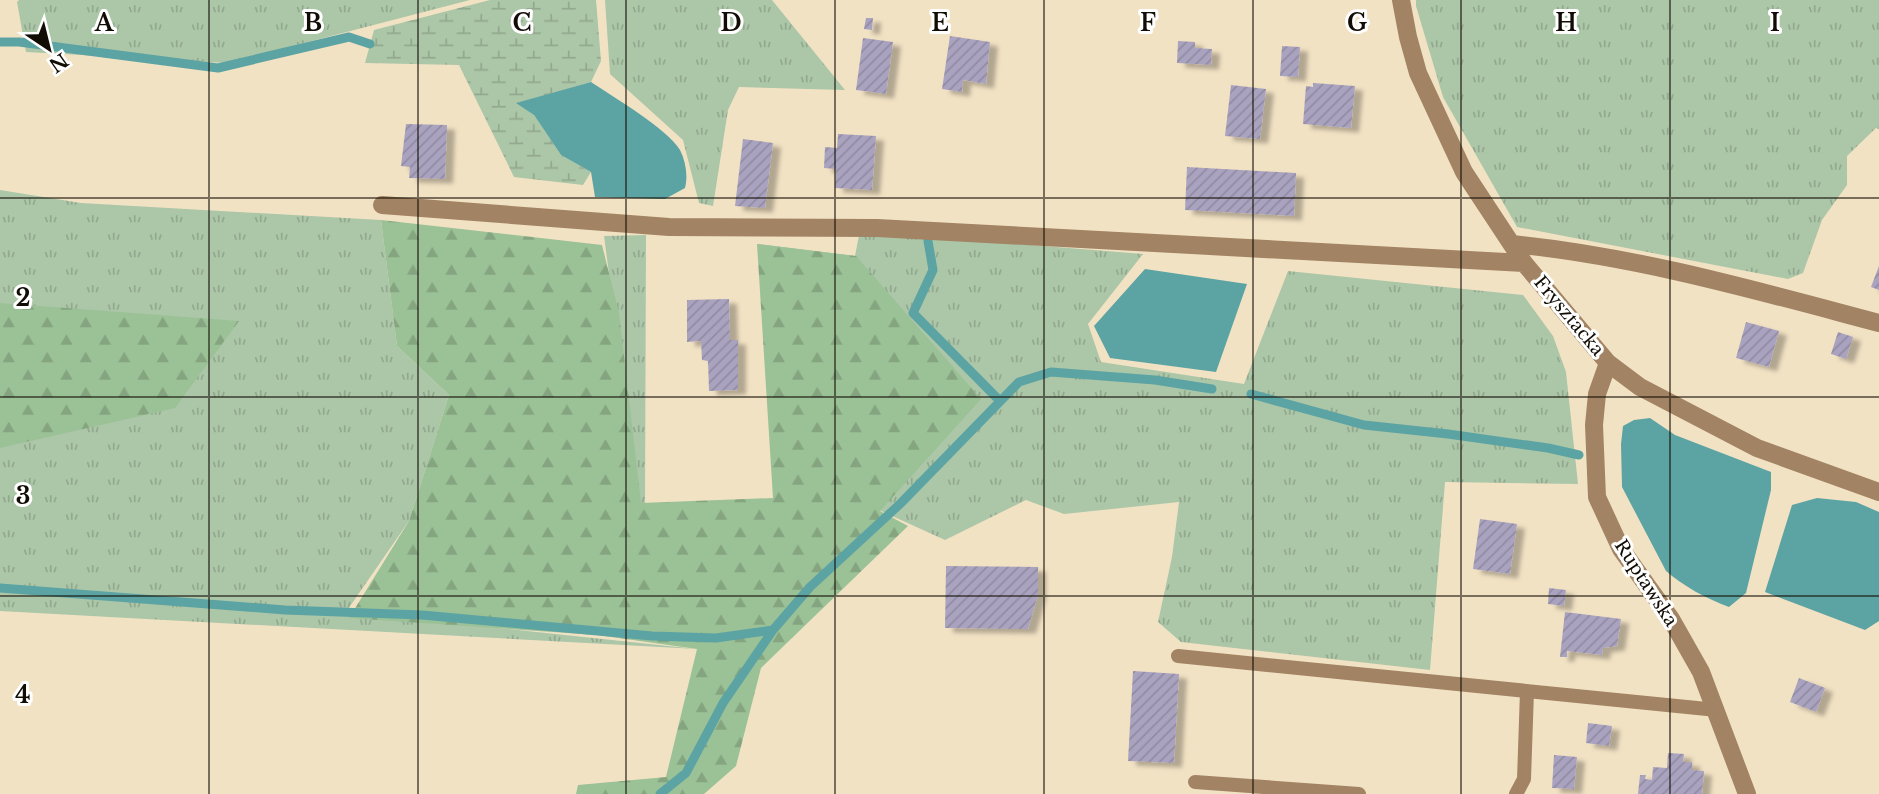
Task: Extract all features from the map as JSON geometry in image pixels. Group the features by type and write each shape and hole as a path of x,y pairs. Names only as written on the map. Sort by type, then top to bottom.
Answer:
{"street":[{"name":"Frysztacka","path":"1401,0 1418,73 1464,172 1524,263 1608,363 1640,387 1757,449 1879,492"},
{"path":"382,205 669,227 877,228 1524,263"},
{"path":"1512,244 1574,250 1742,286 1879,323"},
{"name":"Ruptawska","path":"1608,363 1597,394 1594,425 1597,496 1621,549 1671,619 1701,672 1747,794"}],"lane":[{"path":"1178,656 1717,710"},
{"path":"1516,794 1524,779 1527,691"},
{"path":"1195,782 1359,794"}],"green space":[{"path":"470,0 227,63 26,52 17,2"},
{"path":"490,0 596,0 601,61 591,82 518,103 534,115 561,155 591,172 583,185 514,177 459,65 365,63 374,30"},
{"path":"605,0 772,0 845,90 739,87 728,110 713,206 699,203 683,140 610,74"},
{"path":"1416,0 1879,0 1879,129 1876,128 1847,156 1847,185 1822,220 1803,273 1788,279 1517,227 1443,97"},
{"path":"0,190 81,203 381,220 397,346 449,395 409,521 346,612 697,649 0,611"},
{"path":"381,220 602,245 619,313 641,503 773,498 757,244 856,256 981,399 880,511 908,526 761,668 736,766 704,794 576,794 578,785 666,777 697,649 597,635 349,618 409,521 449,395 397,346"},
{"path":"646,235 645,508 638,527 604,236"},
{"path":"859,235 1143,254 1088,324 1101,362 1244,384 1288,271 1523,295 1553,336 1566,372 1578,484 1445,482 1430,670 1181,642 1158,622 1172,557 1179,502 1064,514 1026,500 945,540 868,505 757,244 855,256"},
{"path":"0,303 239,321 175,408 0,448"}],"water":[{"path":"591,82 652,123 674,142 685,164 685,188 665,199 595,197 591,172 561,155 534,115 516,103"},
{"path":"1145,269 1247,284 1216,372 1110,358 1094,326"},
{"path":"1650,418 1675,435 1771,472 1771,490 1746,593 1729,607 1696,592 1666,571 1622,487 1623,426 1634,420"},
{"path":"1817,498 1856,502 1879,512 1879,621 1865,630 1765,592 1792,505"}],"building":[{"path":"866,18 873,18 872,30 864,29"},
{"path":"950,36 990,42 986,84 963,80 962,92 942,89"},
{"path":"863,38 893,42 886,94 856,90"},
{"path":"1178,41 1195,42 1195,48 1212,49 1211,65 1177,63"},
{"path":"1282,46 1300,47 1298,77 1280,76"},
{"path":"1313,83 1355,86 1351,128 1303,124 1306,86 1313,87"},
{"path":"1231,85 1266,89 1260,139 1225,136"},
{"path":"406,124 447,125 445,179 409,178 410,167 401,166"},
{"path":"838,134 876,136 872,190 835,188 836,169 824,168 825,147 837,148"},
{"path":"743,139 773,143 765,208 735,206"},
{"path":"1187,167 1296,173 1294,216 1185,210"},
{"path":"1879,266 1879,290 1871,287"},
{"path":"729,299 730,340 738,340 738,390 709,391 708,361 702,360 701,341 687,342 687,300"},
{"path":"1746,322 1779,331 1769,367 1736,358"},
{"path":"1838,332 1853,337 1846,359 1831,354"},
{"path":"1480,519 1517,524 1510,574 1473,569"},
{"path":"946,566 1038,567 1038,595 1028,629 945,628"},
{"path":"1549,588 1566,590 1564,606 1548,604"},
{"path":"1565,612 1621,619 1617,646 1603,648 1602,655 1567,651 1567,657 1560,657"},
{"path":"1133,671 1179,674 1174,763 1128,761"},
{"path":"1799,678 1825,688 1816,712 1790,702"},
{"path":"1588,723 1612,726 1609,746 1586,743"},
{"path":"1668,753 1684,754 1683,762 1692,762 1692,770 1704,771 1702,794 1638,794 1640,775 1646,775 1645,779 1652,780 1653,767 1667,768"},
{"path":"1554,755 1577,757 1574,789 1552,788"}],"waterway":[{"path":"0,42 19,42 218,68 349,37 370,44"},
{"path":"928,241 933,270 913,313 1000,401"},
{"path":"660,794 686,773 723,703 773,630 810,587 900,504 1019,382 1051,372 1155,380 1212,389"},
{"path":"1251,394 1364,425 1448,434 1579,455"},
{"path":"0,588 285,610 422,615 652,636 716,638 773,630"}]}
